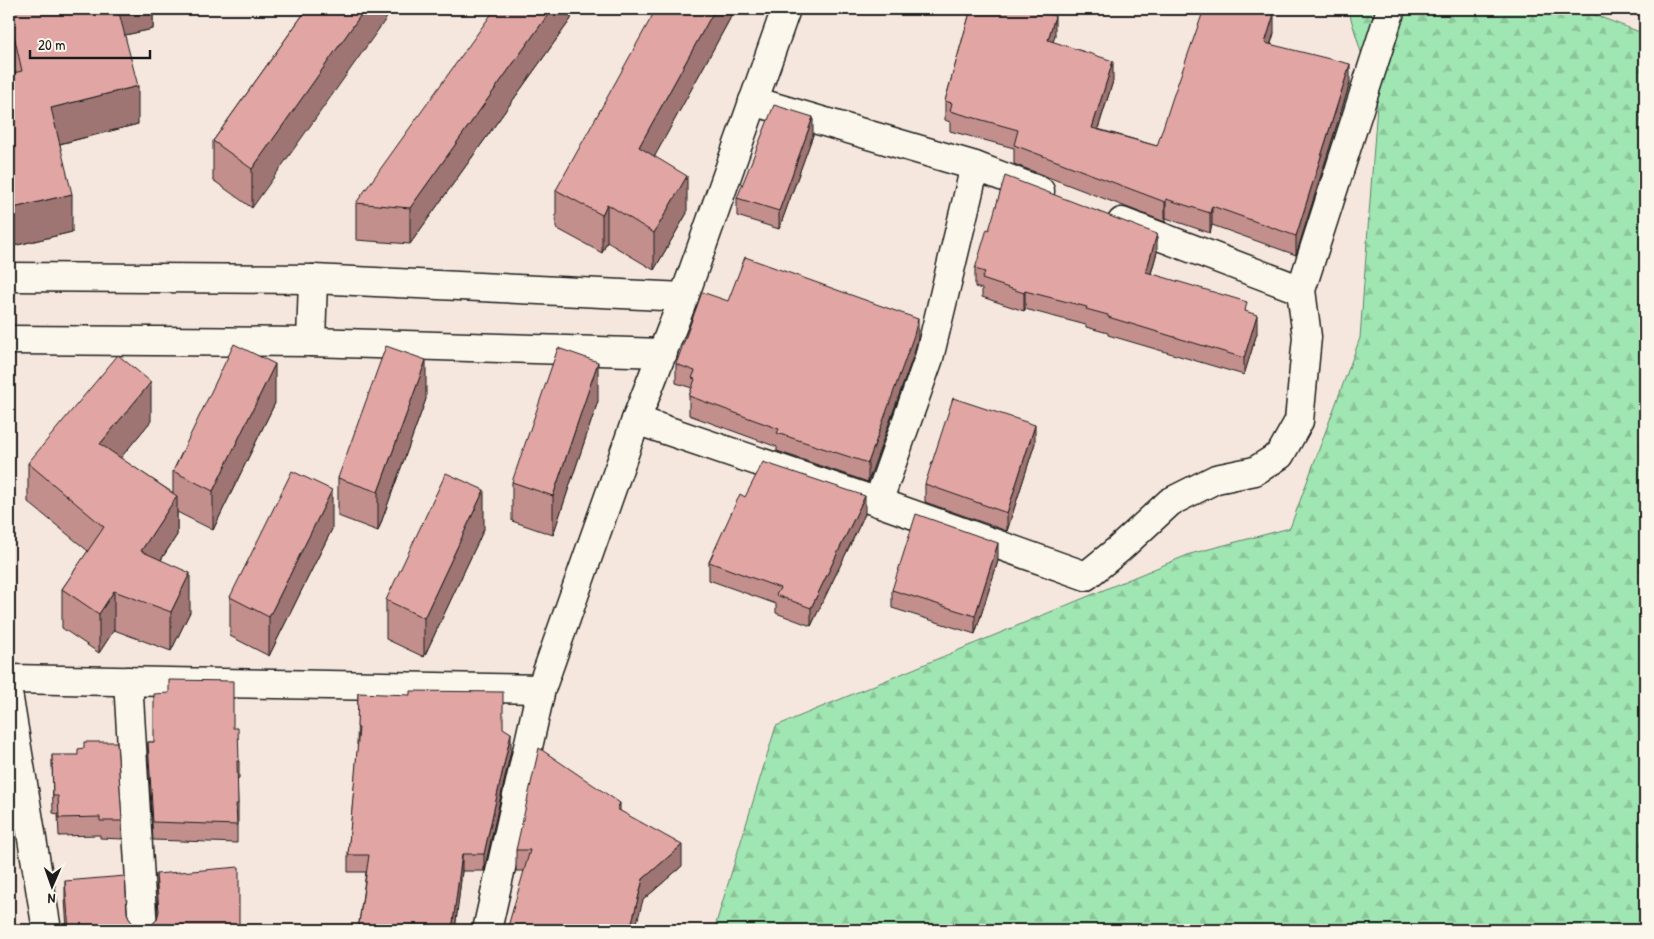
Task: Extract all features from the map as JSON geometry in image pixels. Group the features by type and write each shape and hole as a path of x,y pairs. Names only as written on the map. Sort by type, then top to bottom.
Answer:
{"street":[{"path":"487,930 540,689 636,420 684,297 786,9"},
{"path":"636,420 878,502 1086,576 1119,549 1170,502 1216,479 1255,471 1280,455 1299,421 1307,337 1301,290 1391,9"},
{"path":"752,101 974,166 1058,198"},
{"path":"878,502 929,358 974,166"},
{"path":"1096,212 1301,290"},
{"path":"9,277 313,279 684,297"},
{"path":"311,342 313,279"},
{"path":"9,340 311,342 663,353"},
{"path":"9,679 540,689"},
{"path":"128,681 143,930"},
{"path":"9,699 47,930"}],"green space":[{"path":"1348,9 1579,9 1645,34 1645,930 714,930 776,726 1190,554 1290,528 1360,338 1377,105"}],"building":[{"path":"9,9 118,9 138,86 51,108 72,194 9,209 9,167 12,166 9,154 9,74 22,71"},
{"path":"307,9 365,9 252,169 213,141"},
{"path":"495,9 552,9 410,208 356,203"},
{"path":"656,9 715,9 639,147 687,176 654,233 607,204 602,215 556,190"},
{"path":"971,9 1046,9 1045,13 1055,16 1048,40 1113,61 1092,128 1157,146 1204,9 1260,9 1274,14 1265,43 1350,64 1296,236 1212,206 1210,213 1166,199 1165,202 1014,145 1018,130 950,111 952,103 945,101"},
{"path":"774,105 813,117 779,211 737,198"},
{"path":"1005,176 1157,234 1146,272 1247,302 1245,311 1257,315 1244,358 1108,317 1108,315 1086,309 1087,307 1025,291 1024,293 982,279 985,272 975,269"},
{"path":"745,257 918,319 868,463 777,433 779,429 689,396 695,379 692,378 695,371 676,364 702,292 728,301"},
{"path":"234,344 275,364 213,491 173,471"},
{"path":"386,346 426,360 378,492 338,478"},
{"path":"558,348 598,362 553,496 512,482"},
{"path":"118,355 151,382 100,444 177,496 141,551 190,573 171,612 114,591 99,614 62,589 104,527 28,463"},
{"path":"953,398 1035,425 1007,513 925,484"},
{"path":"763,462 865,496 811,608 776,595 780,588 709,562 740,494 745,497"},
{"path":"292,471 332,490 269,617 230,597"},
{"path":"446,473 484,490 424,618 386,600"},
{"path":"916,514 998,543 975,616 892,590"},
{"path":"169,680 233,681 233,728 238,728 239,761 237,761 237,825 153,822 148,742 154,742 154,694 169,693"},
{"path":"410,691 503,692 503,728 511,733 484,854 462,854 452,930 358,930 369,855 348,855 359,728 357,727 358,693 410,695"},
{"path":"84,742 117,742 122,821 100,821 100,817 59,818 58,796 53,796 52,755 78,755 78,749 84,748"},
{"path":"539,748 620,803 617,809 682,845 643,879 630,930 507,930 530,850 516,850"},
{"path":"239,867 239,930 69,930 65,881 125,876 127,913 130,920 136,926 144,928 152,925 157,919 159,911 156,874"},
{"path":"9,901 12,930 9,930"}]}
